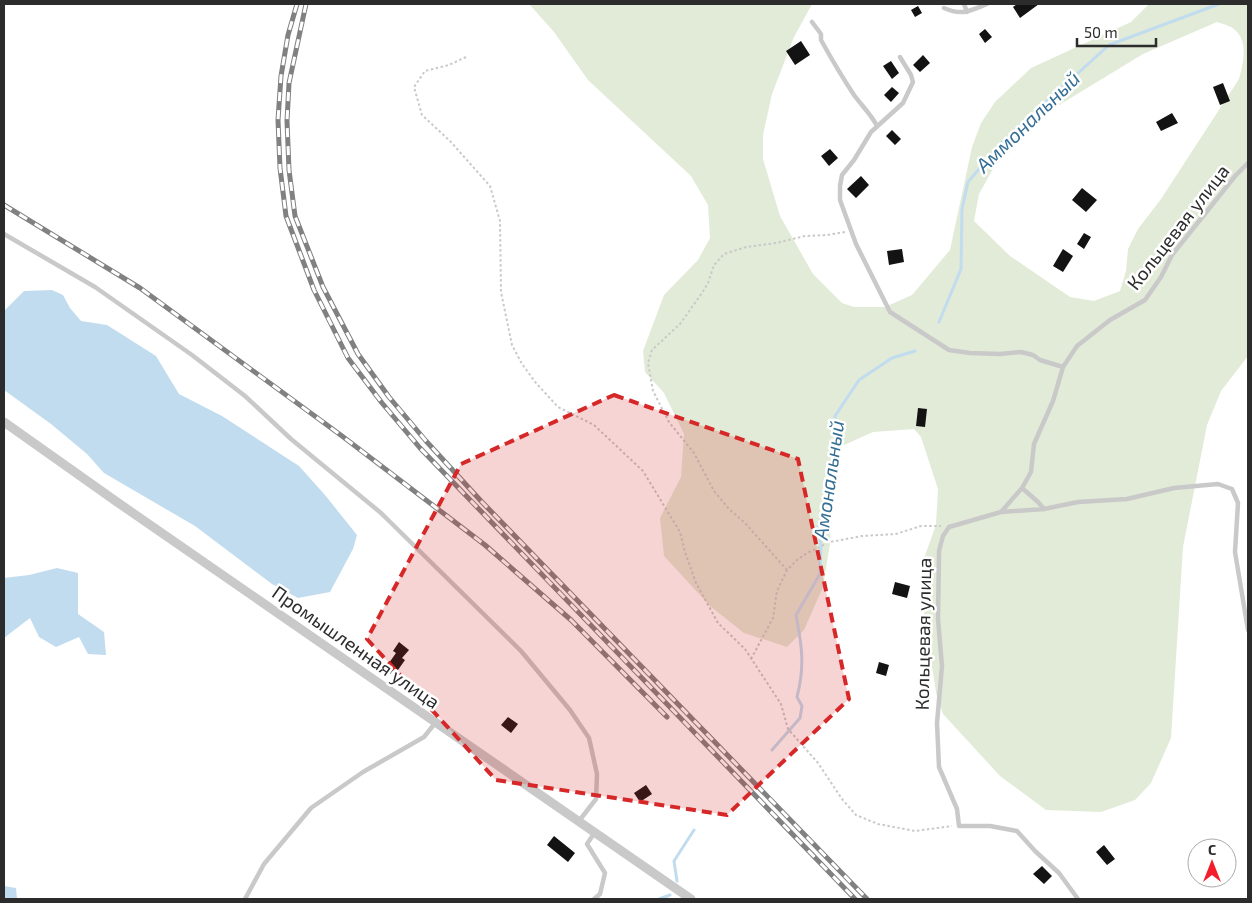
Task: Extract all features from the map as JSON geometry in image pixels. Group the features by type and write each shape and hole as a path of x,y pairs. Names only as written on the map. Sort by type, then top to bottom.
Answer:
{"street":[{"name":"Промышленная улица","path":"4,422 691,899"}],"lane":[{"path":"964,4 967,12"},
{"path":"944,8 954,13 967,12 987,4"},
{"path":"812,22 821,34 820,40 849,87 860,104 871,114 877,126"},
{"path":"900,57 913,82 903,103 871,132 854,160 842,175 841,180 840,200 867,268 890,312 948,350 1000,354 1020,352 1033,355 1040,360 1062,367"},
{"name":"Кольцевая улица","path":"1000,512 1022,488 1031,472 1034,444 1053,401 1062,367 1077,346 1110,320 1145,300 1161,277 1172,255 1236,175 1248,163"},
{"path":"4,234 95,287 192,355 245,396 291,439 382,513 521,651 570,710 589,738 597,774 596,799 579,821"},
{"path":"949,527 1000,512 1044,509 1078,502 1128,499 1174,488 1218,484 1232,490 1238,503 1235,552 1248,630"},
{"path":"1022,488 1044,509"},
{"name":"Кольцевая улица","path":"949,527 943,536 938,566 938,619 942,666 937,723 939,767 958,809 959,826"},
{"path":"245,899 264,864 311,808 363,772 424,737 436,722"},
{"path":"959,826 990,826 1017,831 1059,873 1078,899"},
{"path":"594,899 600,894 605,873 587,844 595,832"}],"path":[{"path":"466,57 449,65 426,71 414,87 422,115 450,141 490,186 500,221 500,292 512,345 522,364 558,407 594,425 643,471 680,532 696,583 718,623 745,649 781,704 788,729 818,764 842,799 856,815 878,824 915,831 959,826"},
{"path":"787,570 745,523 729,509 714,490 694,453 669,422 653,391 648,363 652,350 680,324 702,293 708,283 714,265 724,254 746,247 776,244 805,236 840,234 851,228"},
{"path":"751,659 773,618 777,591 787,570 798,559 830,542 862,536 896,534 921,526 949,527"}],"highlighted area":[{"path":"614,395 798,459 849,699 727,815 496,780 367,639 461,464"}],"green space":[{"path":"529,4 812,4 794,37 772,94 763,135 763,159 780,216 813,274 842,303 854,307 885,307 912,295 950,250 972,147 981,123 995,102 1031,68 1131,22 1149,4 1248,4 1248,356 1221,391 1207,425 1183,547 1171,738 1151,783 1135,800 1101,812 1046,810 1000,776 943,714 936,693 923,606 923,561 936,525 938,489 921,437 914,429 873,432 842,446 832,482 830,544 823,587 804,630 787,647 744,633 710,606 664,556 660,518 681,477 684,434 664,393 645,372 643,351 664,295 698,260 710,238 708,205 691,176 588,80 554,32","holes":["1217,22 1233,29 1242,41 1244,53 1239,79 1161,199 1138,229 1128,249 1126,271 1120,291 1094,301 1070,297 1010,256 974,221 979,194 994,167 1051,110 1143,54"]}],"water":[{"path":"52,290 63,295 70,308 81,321 107,325 156,356 179,394 222,416 299,466 357,535 353,549 330,592 298,598 272,584 195,526 104,473 87,454 51,424 4,390 4,311 24,291"},
{"path":"57,568 78,573 78,614 104,632 106,655 88,654 79,637 56,647 39,637 30,618 4,638 4,578 29,575"},
{"path":"4,886 16,888 17,899 4,899"}],"building":[{"path":"1017,4 1039,4 1020,18 1013,7"},
{"path":"918,6 922,13 915,17 911,10"},
{"path":"985,29 992,37 985,43 979,34"},
{"path":"801,41 810,55 795,65 786,51"},
{"path":"923,55 930,63 920,72 913,65"},
{"path":"891,61 899,73 892,79 883,66"},
{"path":"1223,83 1230,101 1220,105 1213,87"},
{"path":"892,87 899,93 891,102 884,95"},
{"path":"1172,113 1178,123 1161,131 1156,122"},
{"path":"892,130 901,139 895,145 886,136"},
{"path":"830,149 838,158 829,166 821,156"},
{"path":"861,176 869,185 856,198 847,189"},
{"path":"1082,188 1097,200 1086,212 1072,200"},
{"path":"1084,233 1091,237 1084,249 1077,244"},
{"path":"902,249 904,262 889,265 887,251"},
{"path":"1063,249 1073,256 1063,272 1053,266"},
{"path":"918,408 927,409 925,427 916,426"},
{"path":"895,582 910,586 907,598 892,594"},
{"path":"399,642 409,650 402,658 405,660 398,670 395,668 390,674 384,670 396,653 393,651"},
{"path":"879,662 889,665 886,676 876,673"},
{"path":"508,717 518,724 511,733 501,725"},
{"path":"646,785 652,794 640,802 634,793"},
{"path":"554,836 575,853 568,862 547,845"},
{"path":"1104,845 1115,859 1107,865 1096,852"},
{"path":"1042,866 1052,876 1044,884 1033,874"}],"waterway":[{"name":"Аммональный","path":"939,322 961,269 962,209 968,182 1001,143 1109,45 1219,4"},
{"name":"Амональный","path":"772,750 800,718 802,706 797,697 800,686 802,656 796,615 820,574 821,546 818,526 829,499 836,456 835,416 859,380 892,358 915,351"},
{"name":"Амональный","path":"677,881 674,861 694,830"},
{"name":"Амональный","path":"659,899 670,895"}],"railway":[{"path":"297,4 288,35 281,76 278,120 280,168 286,216 314,290 348,358 382,403 420,448 855,899"},
{"path":"306,4 289,83 287,121 289,170 295,216 323,287 358,354 389,397 481,501 867,899"},
{"path":"4,205 140,288 342,436 485,545 571,620 667,717"}]}
